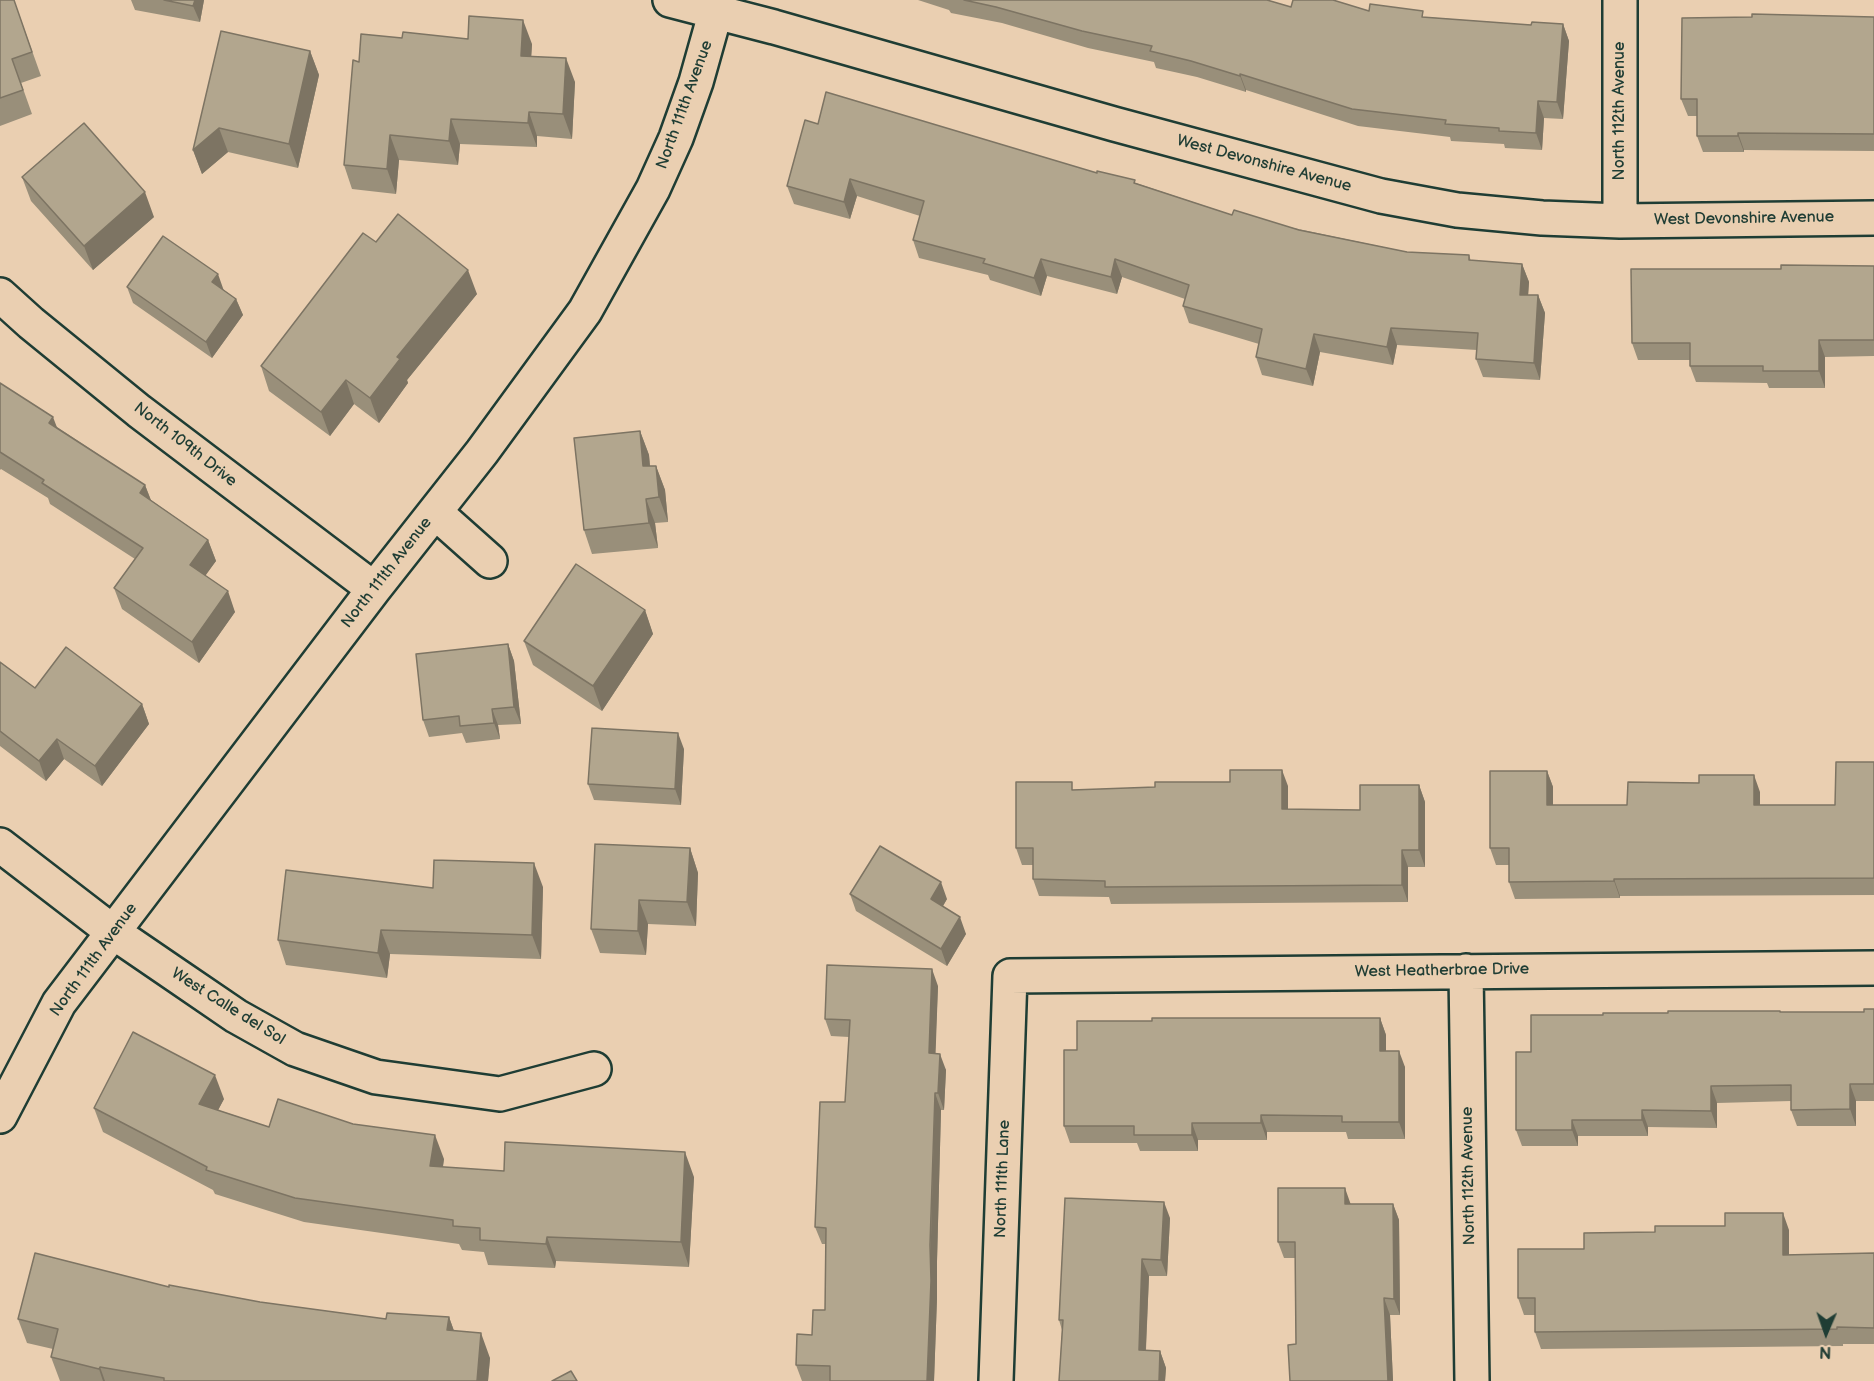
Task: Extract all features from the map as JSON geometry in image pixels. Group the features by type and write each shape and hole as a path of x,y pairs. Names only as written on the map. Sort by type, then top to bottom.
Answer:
{"street":[{"name":"West Devonshire Avenue","path":"670,0 718,6 1114,124 1381,196 1457,210 1542,218 1620,221 1874,218"},
{"name":"North 112th Avenue","path":"1620,0 1620,221"},
{"name":"North 111th Avenue","path":"0,1116 59,1003 534,383 585,311 653,189 696,82 718,6"},
{"name":"North 109th Drive","path":"0,296 139,411 374,590"},
{"path":"435,512 490,561"},
{"name":"West Calle del Sol","path":"0,845 113,932 236,1016 294,1049 376,1077 500,1094 594,1069"},
{"name":"West Heatherbrae Drive","path":"1010,976 1874,968"},
{"name":"North 112th Avenue","path":"1466,971 1472,1381"},
{"name":"North 111th Lane","path":"996,1381 1010,976"}],"building":[{"path":"0,0 14,0 32,52 12,59 23,90 0,98"},
{"path":"164,0 195,0 193,6"},
{"path":"964,0 1267,0 1291,7 1293,0 1333,0 1369,11 1370,4 1423,11 1422,17 1531,25 1532,22 1563,24 1557,102 1538,101 1536,133 1445,124 1446,120 1352,109 1240,74 1240,76 1150,51 1152,46 1082,31"},
{"path":"1752,14 1874,17 1874,134 1738,133 1738,136 1697,136 1697,99 1681,99 1682,18 1752,17"},
{"path":"469,16 523,20 521,56 566,58 563,114 529,112 528,123 451,119 449,141 390,135 387,169 344,165 353,60 359,62 361,34 402,38 403,32 468,39"},
{"path":"221,31 310,51 289,144 219,128 193,150"},
{"path":"826,92 1097,173 1097,171 1135,180 1134,183 1232,215 1234,210 1299,230 1407,252 1469,255 1469,260 1522,264 1520,295 1538,295 1534,363 1476,359 1478,333 1391,328 1387,347 1314,334 1306,369 1256,357 1262,329 1183,306 1189,285 1115,259 1111,277 1041,259 1034,278 983,263 985,259 913,240 924,201 850,179 844,202 787,186 805,120 818,124"},
{"path":"84,123 145,192 84,246 22,177"},
{"path":"398,214 468,270 397,357 400,359 370,398 346,380 321,412 261,366 363,233 376,242"},
{"path":"163,236 218,274 212,282 236,299 206,342 127,287"},
{"path":"1781,265 1874,266 1874,340 1819,340 1819,371 1763,371 1763,366 1690,366 1690,343 1632,343 1631,269 1781,269"},
{"path":"0,383 53,417 49,423 145,485 140,493 208,540 190,565 228,591 192,642 114,588 143,548 42,483 44,480 0,452"},
{"path":"640,431 643,466 656,466 659,497 646,499 649,523 584,530 574,438"},
{"path":"576,564 645,610 593,686 524,641"},
{"path":"508,644 514,707 492,709 494,723 460,726 459,716 423,720 416,654"},
{"path":"66,647 142,704 95,766 57,739 39,761 0,731 0,662 35,688"},
{"path":"592,728 678,733 675,789 588,784"},
{"path":"1836,762 1874,762 1874,878 1614,879 1614,881 1509,882 1509,848 1490,848 1490,771 1547,771 1547,805 1627,805 1628,782 1699,783 1699,775 1754,775 1754,805 1835,805"},
{"path":"1230,770 1282,770 1282,809 1360,810 1360,785 1419,785 1419,850 1402,850 1402,885 1105,887 1105,881 1033,879 1033,848 1016,848 1016,782 1072,782 1072,790 1155,787 1155,782 1230,782"},
{"path":"595,844 690,848 687,902 639,900 638,931 591,929"},
{"path":"880,846 941,882 931,899 960,917 941,949 850,894"},
{"path":"434,860 534,863 532,935 381,930 378,953 278,940 286,870 433,888"},
{"path":"827,965 932,969 929,1053 940,1054 938,1093 935,1093 927,1381 830,1381 830,1366 796,1365 797,1334 812,1335 813,1310 825,1310 826,1228 815,1227 820,1102 845,1102 850,1020 825,1019"},
{"path":"1864,1009 1874,1009 1874,1084 1850,1084 1850,1109 1791,1110 1791,1085 1711,1086 1711,1111 1642,1110 1642,1120 1572,1120 1572,1130 1516,1130 1516,1052 1531,1052 1531,1015 1603,1015 1603,1013 1668,1013 1668,1011 1864,1012"},
{"path":"1152,1018 1380,1018 1380,1051 1399,1051 1399,1122 1342,1122 1342,1116 1261,1115 1261,1123 1192,1123 1192,1135 1134,1135 1134,1126 1064,1126 1064,1050 1077,1050 1077,1021 1152,1021"},
{"path":"133,1032 215,1075 199,1104 269,1127 278,1099 353,1124 435,1135 430,1166 504,1171 505,1142 685,1152 681,1242 547,1237 546,1244 480,1240 480,1228 453,1226 453,1220 295,1198 206,1170 207,1167 94,1108"},
{"path":"1278,1188 1345,1188 1345,1204 1393,1204 1394,1299 1384,1298 1388,1381 1290,1381 1288,1345 1296,1344 1295,1242 1278,1242"},
{"path":"1065,1198 1164,1202 1161,1260 1142,1259 1139,1350 1160,1351 1159,1381 1059,1381 1063,1320 1059,1320"},
{"path":"1725,1213 1783,1213 1783,1255 1874,1253 1874,1328 1535,1332 1535,1298 1518,1298 1518,1249 1584,1249 1584,1233 1655,1232 1655,1226 1725,1226"},
{"path":"35,1253 169,1287 169,1285 260,1302 386,1319 387,1313 449,1317 447,1330 481,1333 477,1381 164,1381 164,1378 100,1367 99,1369 51,1357 58,1329 18,1319"},
{"path":"571,1371 577,1381 552,1381"}]}
